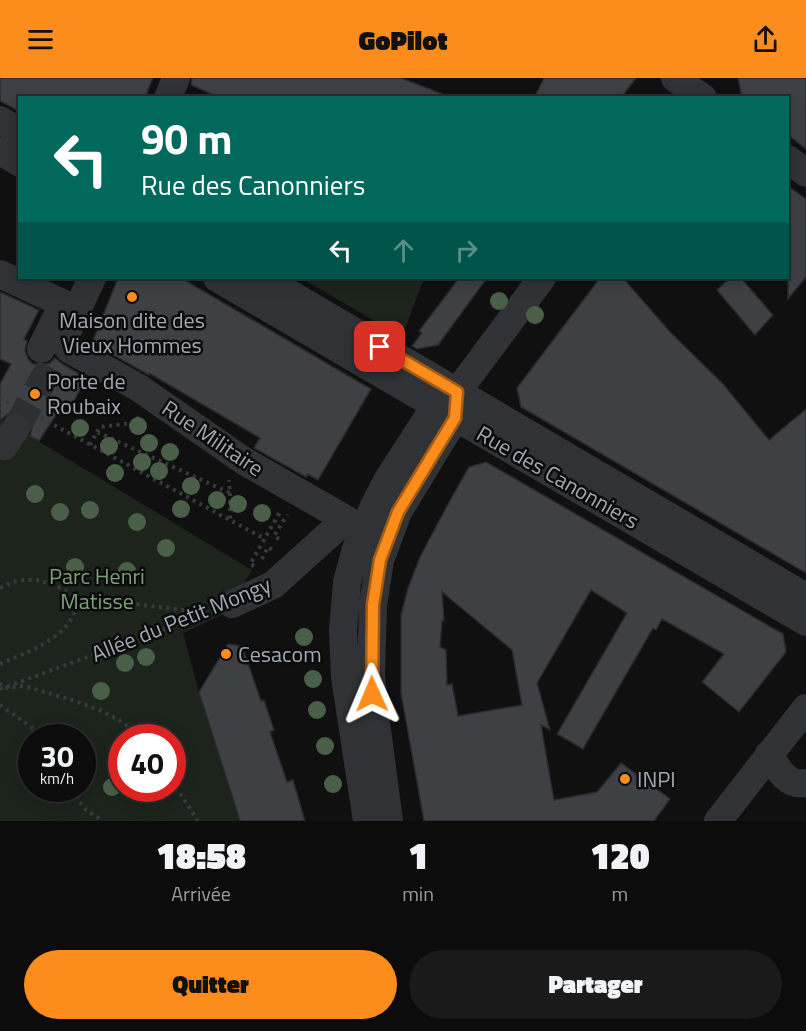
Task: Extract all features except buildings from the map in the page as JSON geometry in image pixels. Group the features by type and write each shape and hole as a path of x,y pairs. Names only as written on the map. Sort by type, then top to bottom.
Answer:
{"street":[{"path":"169,96 176,78"},
{"path":"0,120 18,131"},
{"path":"0,152 18,162"},
{"path":"789,160 806,172"},
{"path":"0,274 70,307 91,279"},
{"name":"Rue des Canonniers","path":"219,279 457,405 806,597"},
{"name":"Rue des Canonniers","path":"265,279 457,405 806,622"},
{"path":"389,821 372,694 373,605 377,575 385,545 398,512 457,405 541,279"},
{"name":"Rue Militaire","path":"70,307 65,336 55,350 69,349 139,388 243,461 354,525"},
{"path":"367,821 345,677 343,630 354,525 388,479 457,405"},
{"name":"Allée du Petit Mongy","path":"220,608 273,585 354,525"},
{"path":"718,821 806,708"},
{"path":"769,754 788,780 796,784 806,783"}],"path":[{"path":"0,397 18,424 90,445 265,539"},
{"path":"136,411 141,415"},
{"path":"90,445 100,427 133,423"},
{"path":"97,432 230,493"},
{"path":"229,478 230,520"},
{"path":"250,564 282,509"},
{"path":"279,539 274,536 288,513"},
{"path":"0,588 27,579 46,582 77,597 220,608"},
{"path":"0,664 60,633 75,613 77,597"},
{"name":"Allée du Petit Mongy","path":"2,688 220,608"},
{"path":"0,683 2,688 24,686 72,700 102,711 125,724"},
{"path":"0,705 27,724"},
{"path":"80,802 86,810 103,821"},
{"path":"186,802 198,821"}],"green space":[{"path":"303,279 424,279 402,337"},
{"name":"Parc Henri Matisse","path":"0,418 252,570 226,613 183,633 199,692 240,821 0,821"}],"tunnel":[{"path":"16,428 56,357"}],"place":[{"name":"Maison dite des Vieux Hommes","path":"132,297"},
{"name":"Porte de Roubaix","path":"35,394"},
{"name":"Cesacom","path":"226,654"},
{"name":"INPI","path":"625,779"}],"route":[{"path":"372,694 373,605 380,560 390,530 408,492 455,418 457,392 380,347"}]}
